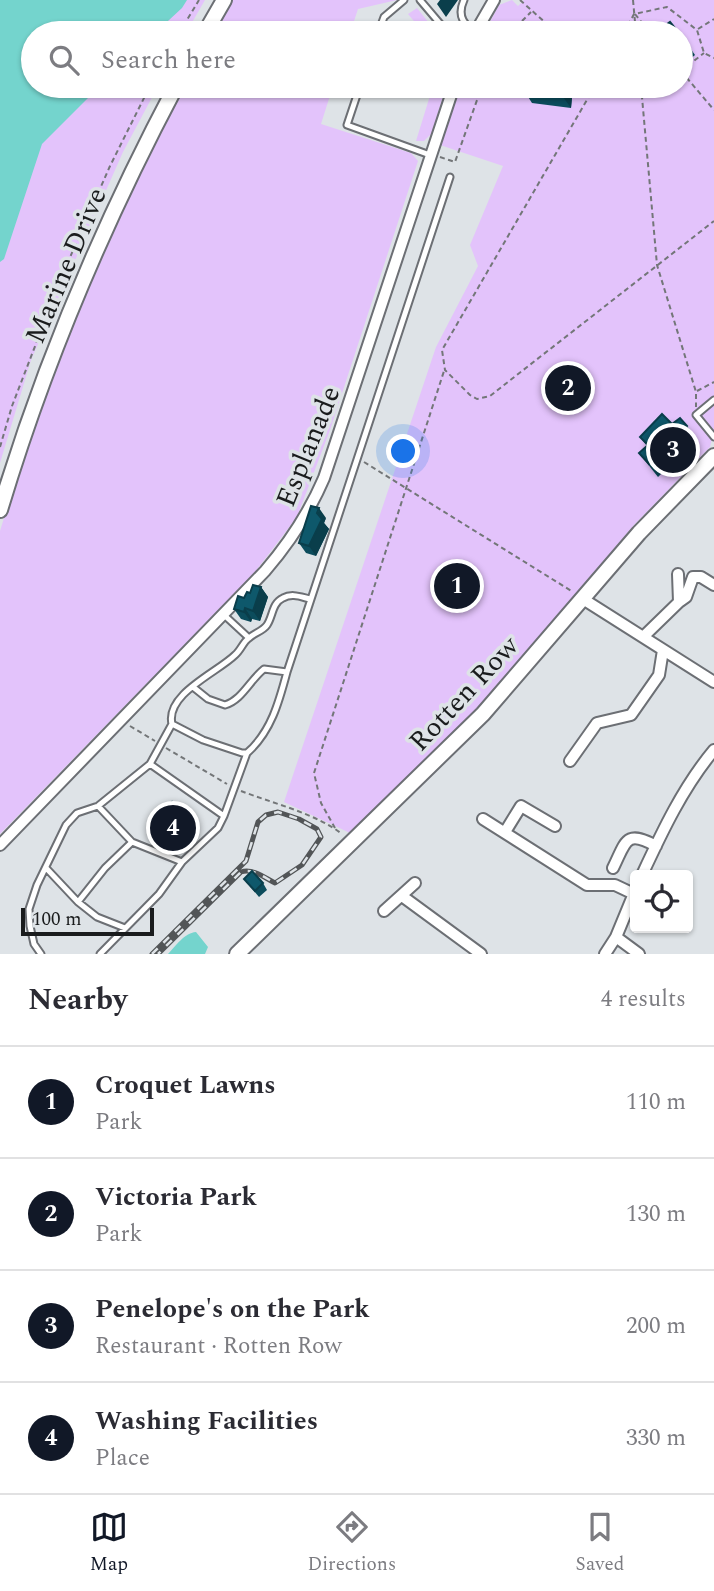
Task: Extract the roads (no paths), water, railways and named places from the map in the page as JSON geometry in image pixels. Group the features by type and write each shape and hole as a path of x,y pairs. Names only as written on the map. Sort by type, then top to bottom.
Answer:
{"street":[{"path":"212,21 224,0"},
{"path":"483,21 494,0"},
{"name":"Marine Drive","path":"0,510 37,394 81,281 170,98"},
{"name":"Esplanade","path":"0,845 265,571 291,540 317,494 450,98"},
{"name":"Rotten Row","path":"237,954 483,714 639,533 714,456"},
{"path":"678,574 678,602"},
{"path":"643,637 686,597 693,577 701,577 714,584"},
{"path":"583,598 714,682"},
{"path":"570,761 597,723 631,715 659,675 663,650"},
{"path":"644,870 664,827 701,766 714,750"},
{"path":"505,832 521,806 555,826"},
{"path":"484,819 587,886 615,886 630,891"},
{"path":"613,868 627,841 633,837 640,837 656,846"},
{"path":"384,911 415,883"},
{"path":"402,896 481,954"},
{"path":"605,954 617,937 630,903"},
{"path":"617,937 639,954"}],"lane":[{"path":"382,21 404,0"},
{"path":"420,0 438,21"},
{"path":"463,21 460,14 464,0"},
{"path":"356,98 347,125 432,155"},
{"path":"100,954 159,894 182,862 218,828 247,753 266,733 450,177"},
{"path":"714,400 696,415 714,437"},
{"path":"41,954 34,944 29,908 66,825 77,814 98,806 150,764 172,724 172,710 204,676 235,656 248,638 266,627 276,603 286,596 310,599"},
{"path":"222,613 248,638"},
{"path":"193,687 208,699 225,705 237,698 264,669 287,672"},
{"path":"172,724 203,740 247,753"},
{"path":"150,764 224,817"},
{"path":"98,806 132,842 182,862"},
{"path":"78,902 105,868 132,842"},
{"path":"47,869 78,902 97,917 125,928"}],"water":[{"path":"0,0 187,0 168,21 21,21 21,98 88,98 42,144 4,259 0,262"},
{"path":"196,932 208,947 205,954 168,954 184,937"}],"railway":[{"path":"152,954 246,861 258,822 266,815 278,812 317,829 321,837 302,865 275,883 254,872 241,872 158,954"}],"place":[{"name":"Victoria Park","path":"568,388"},
{"name":"Penelope's on the Park","path":"673,450"},
{"name":"Croquet Lawns","path":"457,586"},
{"name":"Washing Facilities","path":"173,828"}]}
